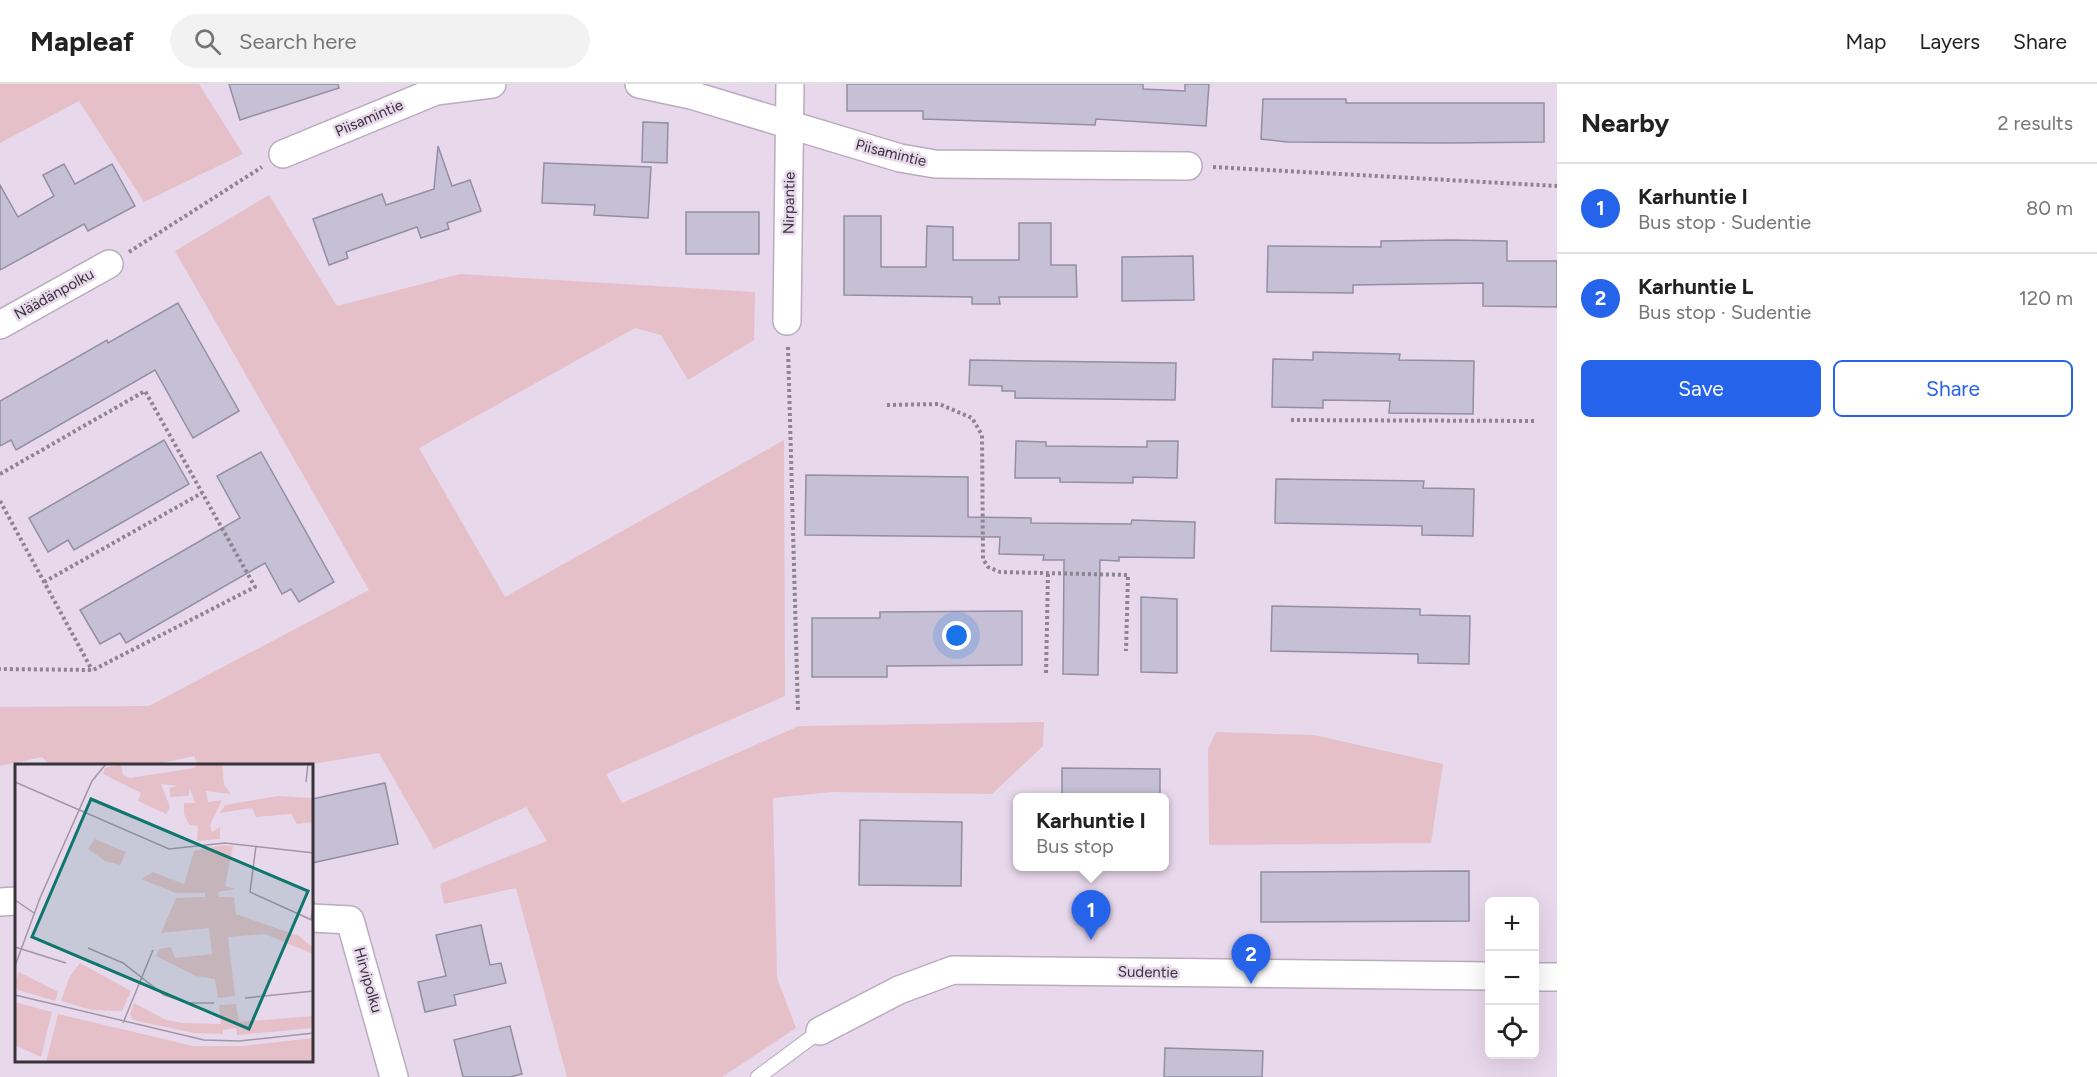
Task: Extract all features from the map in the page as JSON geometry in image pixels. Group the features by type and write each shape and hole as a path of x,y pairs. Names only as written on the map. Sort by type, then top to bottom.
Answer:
{"street":[{"name":"Piisamintie","path":"283,154 436,91 492,84"},
{"name":"Piisamintie","path":"639,84 691,95 900,158 935,164 1188,165"},
{"name":"Nirpantie","path":"787,321 790,84"},
{"name":"Näädänpolku","path":"0,325 109,264"},
{"path":"0,902 15,901"},
{"name":"Hirvipolku","path":"314,918 350,920 394,1077"},
{"name":"Sudentie","path":"820,1031 899,990 953,970 1485,976"},
{"path":"1539,976 1557,977"}],"lane":[{"path":"758,1077 820,1031"}],"path":[{"path":"109,264 283,154"},
{"path":"1188,165 1557,186"},
{"path":"787,321 798,712"},
{"path":"0,474 144,391 255,587 93,670 0,669"},
{"path":"887,405 939,404 972,418 982,435 983,559 988,567 1000,572 1128,575 1126,651"},
{"path":"1291,420 1536,421"},
{"path":"44,582 202,493"},
{"path":"0,501 93,670"},
{"path":"1046,673 1048,573"}],"shaded area":[{"path":"0,84 199,84 243,154 144,202 79,101 0,143"},
{"path":"269,195 337,306 460,274 755,292 754,340 688,380 661,335 635,328 419,448 505,597 784,440 785,696 606,774 622,803 799,726 1044,722 1043,746 992,794 832,792 773,798 777,978 796,1028 722,1077 567,1077 516,888 444,904 440,884 547,841 526,807 434,849 379,753 312,764 198,764 194,756 158,764 49,764 42,757 0,766 0,707 149,706 369,590 175,251"},
{"path":"1216,732 1314,735 1443,764 1431,843 1209,845 1208,749"}],"building":[{"path":"229,84 338,84 339,88 240,120"},
{"path":"847,84 1143,84 1143,89 1185,91 1185,84 1209,84 1206,126 1096,119 1095,125 923,119 923,111 847,111"},
{"path":"1263,99 1346,99 1346,103 1544,103 1544,142 1287,142 1261,139"},
{"path":"643,122 668,123 667,163 642,162"},
{"path":"438,146 452,186 470,180 481,211 447,223 449,229 421,238 417,227 346,252 348,258 329,265 313,219 382,194 386,205 434,189"},
{"path":"544,163 651,167 648,218 594,215 595,205 542,203"},
{"path":"64,164 75,184 112,164 135,206 88,231 84,224 0,270 0,185 18,217 54,196 43,175"},
{"path":"686,212 759,212 759,254 686,254"},
{"path":"844,216 881,216 881,267 926,267 927,226 953,227 953,260 1019,260 1019,223 1051,223 1051,265 1076,265 1077,297 999,297 1000,304 972,304 972,297 844,295"},
{"path":"1381,241 1507,241 1507,261 1557,261 1557,307 1483,306 1483,283 1353,285 1353,293 1267,292 1268,246 1381,247"},
{"path":"1193,256 1194,300 1122,301 1122,257"},
{"path":"178,303 239,411 193,438 155,370 16,450 11,440 0,446 0,401 107,340 108,343"},
{"path":"1313,352 1400,354 1399,360 1474,361 1473,414 1389,413 1390,401 1323,400 1323,408 1272,407 1273,359 1313,360"},
{"path":"970,360 1176,363 1175,400 1015,398 1015,391 1002,391 1002,386 969,385"},
{"path":"164,440 189,484 74,550 68,540 48,552 29,518"},
{"path":"1016,441 1046,442 1046,446 1147,447 1147,441 1178,441 1177,478 1133,477 1133,483 1060,482 1060,478 1015,478"},
{"path":"261,452 334,582 299,602 291,589 282,594 265,563 126,643 120,633 100,644 80,610 240,518 217,476"},
{"path":"806,475 968,477 968,517 1031,518 1031,523 1131,524 1132,520 1195,522 1194,558 1119,557 1119,561 1100,560 1098,675 1063,674 1064,560 1043,560 1044,555 999,554 1000,537 805,535"},
{"path":"1276,479 1424,481 1423,488 1474,489 1473,536 1422,535 1422,526 1275,523"},
{"path":"1141,597 1177,599 1177,673 1141,672"},
{"path":"1272,606 1420,609 1420,615 1470,616 1469,664 1418,663 1418,654 1271,651"},
{"path":"1022,611 1022,665 887,666 887,677 812,677 812,618 880,618 880,612"},
{"path":"1062,768 1160,769 1160,793 1062,793"},
{"path":"385,783 398,844 314,863 314,799"},
{"path":"860,820 962,822 961,886 859,885"},
{"path":"1469,871 1469,921 1261,922 1261,872"},
{"path":"481,925 490,965 501,963 506,983 454,995 456,1005 425,1012 418,982 446,976 436,935"},
{"path":"510,1026 522,1074 510,1077 463,1077 454,1040"},
{"path":"1165,1048 1263,1051 1262,1077 1164,1077"}],"place":[{"name":"Karhuntie I","path":"1091,940"},
{"name":"Karhuntie L","path":"1251,984"}]}
